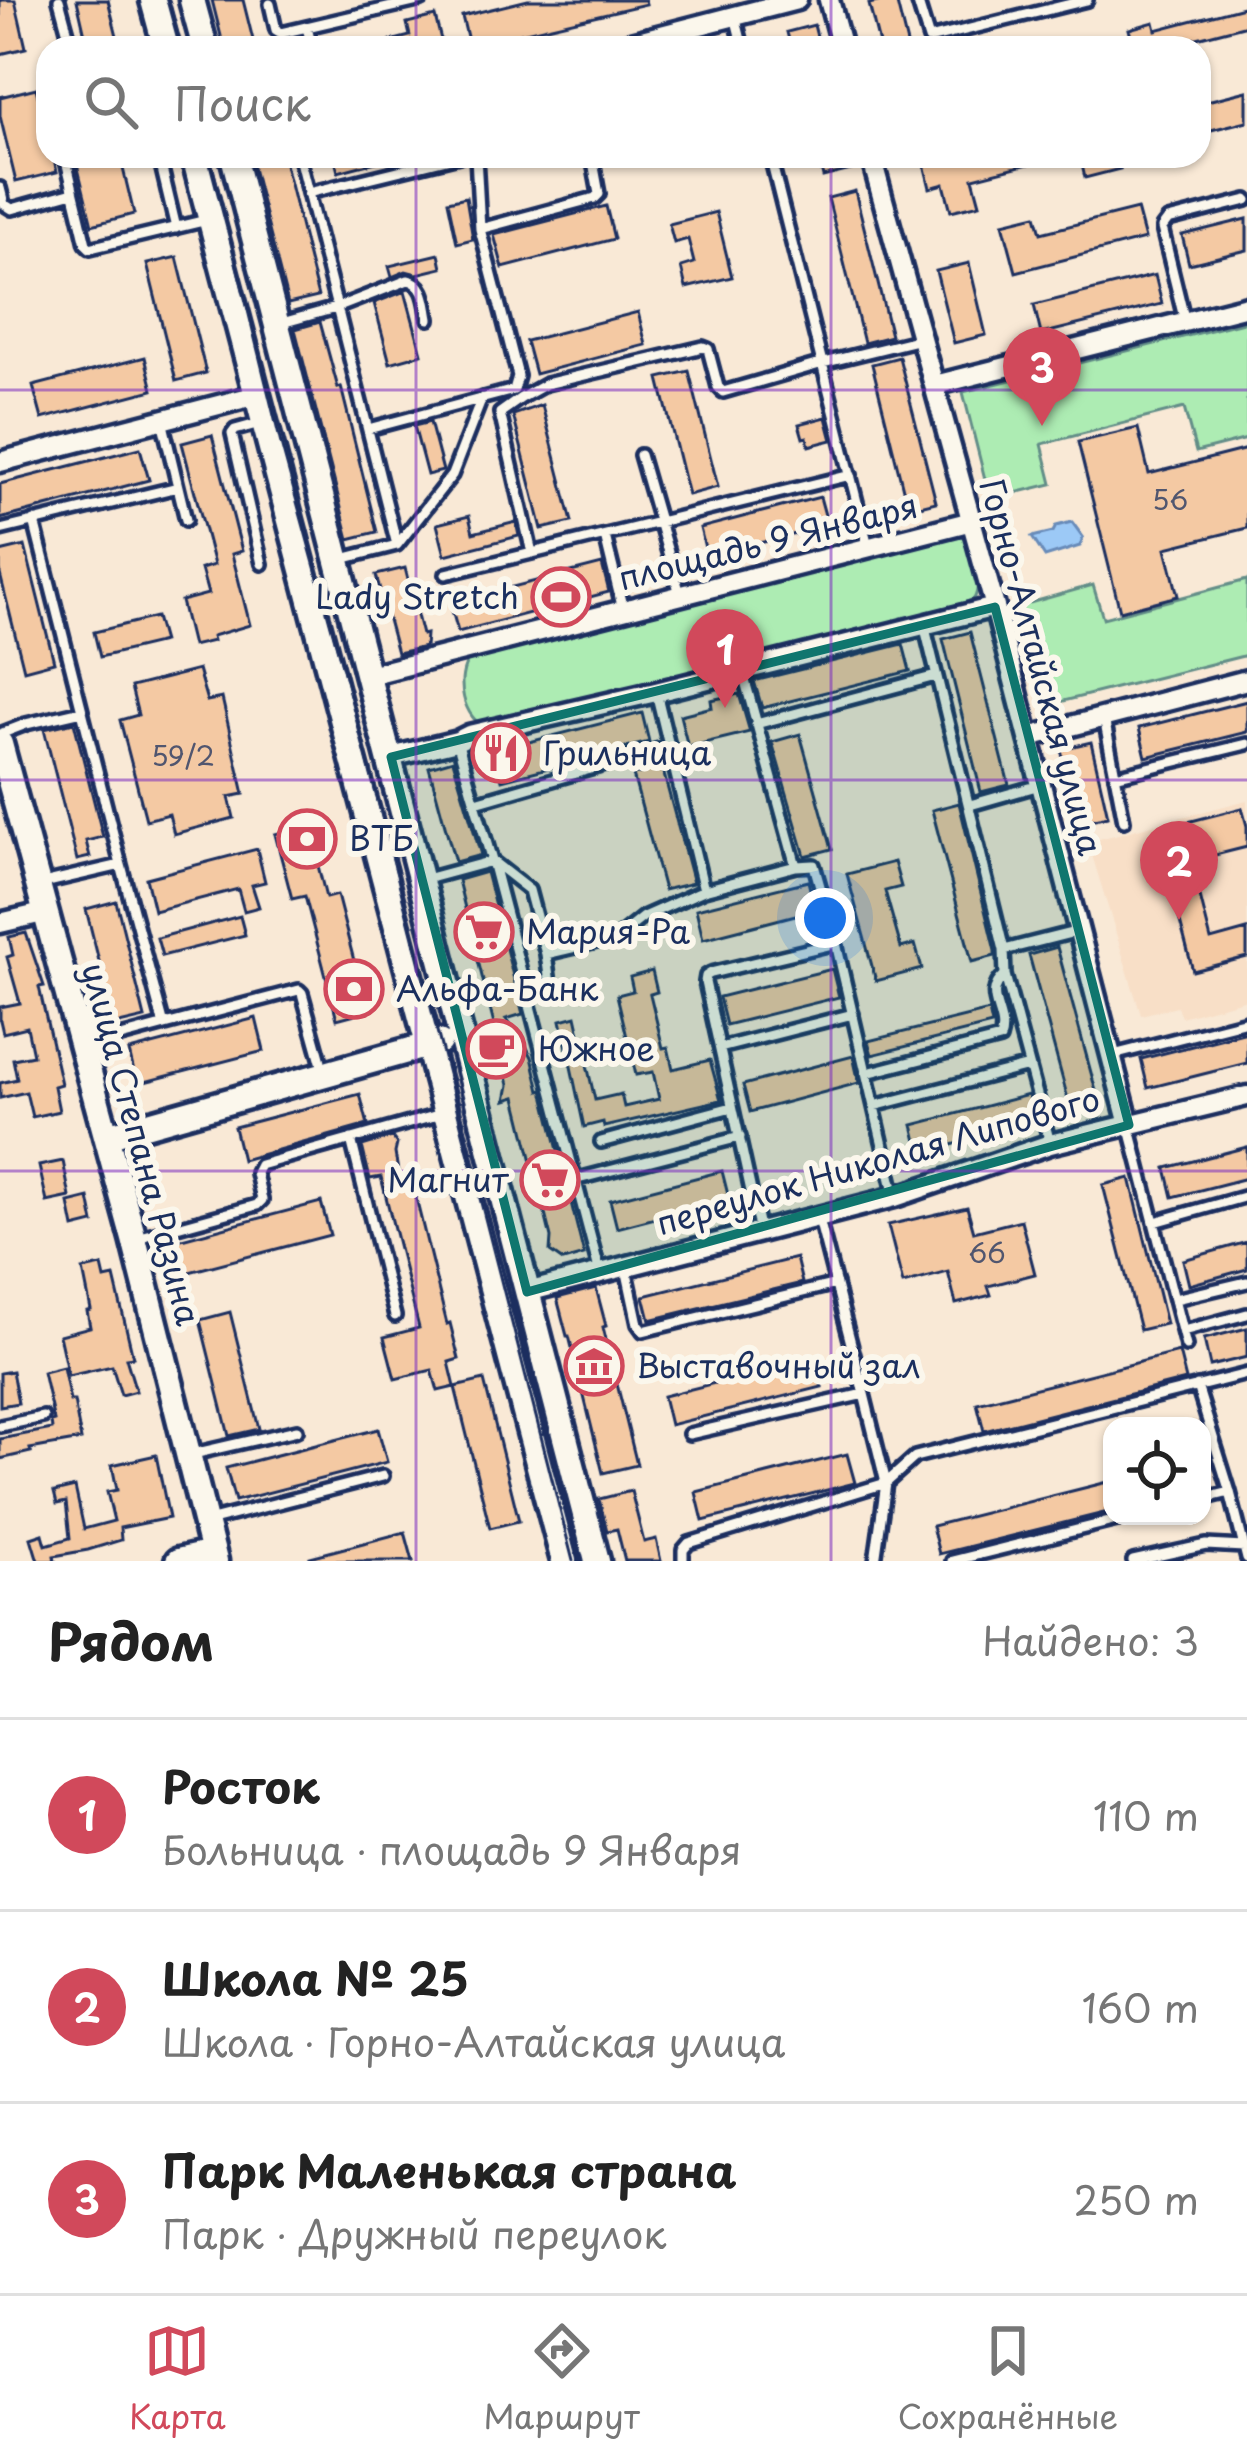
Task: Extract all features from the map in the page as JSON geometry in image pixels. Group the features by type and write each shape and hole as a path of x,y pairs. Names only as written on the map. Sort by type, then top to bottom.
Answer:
{"main road":[{"path":"153,0 163,36"},
{"path":"192,0 202,36"},
{"path":"198,168 564,1561"},
{"path":"236,168 597,1561"},
{"name":"улица Степана Разина","path":"0,744 214,1557"},
{"path":"106,1136 461,1035"},
{"path":"495,1303 527,1292"},
{"path":"178,1561 214,1557"}],"street":[{"path":"658,36 797,0"},
{"path":"829,0 839,36"},
{"name":"Горно-Алтайская улица","path":"874,168 972,521 1129,1125"},
{"path":"935,385 1247,306"},
{"path":"0,462 257,395"},
{"name":"площадь 9 Января","path":"369,675 972,521"},
{"path":"391,757 995,608"},
{"path":"1029,737 1247,680"},
{"path":"0,922 46,912"},
{"name":"переулок Николая Липового","path":"527,1292 895,1197 1050,1144 1247,1096"}],"lane":[{"path":"59,0 69,36"},
{"path":"270,4 278,32 422,0"},
{"path":"917,0 928,36"},
{"path":"959,36 1088,0"},
{"path":"735,16 740,36"},
{"path":"307,27 309,36"},
{"path":"67,168 90,248 211,219"},
{"path":"302,168 397,544"},
{"path":"308,193 410,168"},
{"path":"368,429 514,390 518,376 480,229 477,168"},
{"path":"480,229 595,198 599,186 595,168"},
{"path":"773,168 868,547"},
{"path":"161,169 176,228"},
{"path":"0,188 4,204 12,209 73,192"},
{"path":"1185,322 1163,223 1247,200"},
{"path":"276,324 413,280 422,287 429,319"},
{"path":"532,553 500,413 546,384 703,347 708,349 723,392 921,340"},
{"path":"338,560 397,544 452,476 482,398"},
{"path":"161,420 186,520"},
{"path":"262,564 232,434 264,422"},
{"path":"640,455 681,597"},
{"path":"446,574 851,475"},
{"path":"0,530 178,487"},
{"path":"34,521 161,1019 169,1024"},
{"path":"605,536 623,610"},
{"path":"924,624 1004,950 1005,975 1050,1144"},
{"path":"742,670 796,866"},
{"path":"756,724 936,676"},
{"path":"656,692 704,890"},
{"path":"0,734 82,711"},
{"path":"1104,718 1124,821"},
{"path":"457,741 600,1273"},
{"path":"1115,776 1247,744"},
{"path":"476,802 670,746"},
{"path":"970,805 1040,785"},
{"path":"422,880 492,861"},
{"path":"492,861 529,890 551,991"},
{"path":"39,884 121,865"},
{"path":"546,954 619,937 643,917 704,890 814,865 895,1197"},
{"path":"1004,950 1079,931"},
{"path":"760,1232 706,976 836,943"},
{"path":"867,1073 1000,1039 1003,1028 994,991 1005,975"},
{"path":"82,1048 299,990 324,1074"},
{"path":"720,1048 853,1014"},
{"path":"1111,1055 1247,1021"},
{"path":"874,1106 1029,1066"},
{"path":"602,1142 732,1107"},
{"path":"134,1240 257,1205 262,1200 256,1172 260,1165 445,1113"},
{"path":"1129,1125 1186,1346"},
{"path":"574,1180 740,1137"},
{"path":"351,1139 394,1316"},
{"path":"1155,1222 1247,1196"},
{"path":"819,1216 886,1484 875,1561"},
{"path":"626,1266 643,1331 836,1284"},
{"path":"1174,1299 1247,1282"},
{"path":"1183,1331 1247,1314"},
{"path":"683,1561 689,1543 886,1484 915,1457 1247,1374"},
{"path":"1133,1561 1206,1545 1245,1553 1197,1386"},
{"path":"689,1434 864,1394"},
{"path":"0,1426 43,1417"},
{"path":"188,1455 297,1430"},
{"path":"203,1522 383,1476"},
{"path":"1211,1497 1230,1492"},
{"path":"952,1561 1103,1523"}],"highlighted area":[{"path":"995,607 1129,1125 527,1292 391,757"}],"shaded area":[{"path":"1247,800 1247,999 1181,1017 1177,1006 1141,1015 1088,842"}],"green space":[{"path":"1247,321 1247,439 1196,452 1184,408 1042,444 1052,484 990,499 963,392"},
{"path":"951,535 964,537 976,568 977,592 967,602 488,728 467,708 462,687 470,658"},
{"path":"1247,580 1247,655 1044,706 1019,606 1093,585 1103,618"}],"water":[{"path":"1072,522 1083,537 1080,546 1045,557 1032,537"}],"building":[{"path":"0,0 15,0 26,48 0,54"},
{"path":"77,0 108,0 117,36 85,36"},
{"path":"212,0 243,0 252,36 221,36"},
{"path":"528,0 645,0 646,4 508,36 467,36 462,16"},
{"path":"896,0 905,36 877,36 869,4"},
{"path":"1247,6 1247,25 1205,36 1131,36 1129,29 1154,22 1156,30"},
{"path":"435,16 440,36 410,36 407,23"},
{"path":"814,25 817,36 788,36 787,32"},
{"path":"36,88 36,168 56,168 57,172 16,182 0,97"},
{"path":"1247,91 1247,121 1211,130 1211,100"},
{"path":"78,168 123,168 134,214 92,225"},
{"path":"253,168 286,168 318,297 288,304"},
{"path":"821,168 850,168 851,170 823,177"},
{"path":"925,168 1012,168 973,178 980,204 951,211 944,184 930,188"},
{"path":"1083,168 1120,169 1085,178"},
{"path":"855,191 891,336 864,343 828,198"},
{"path":"466,197 473,239 457,243 448,201"},
{"path":"606,206 614,239 503,268 494,235"},
{"path":"1137,209 1145,239 1016,272 1003,223 1036,215 1041,233"},
{"path":"716,212 732,277 686,288 681,267 694,263 688,239 674,243 669,224"},
{"path":"1247,219 1247,250 1189,264 1182,235"},
{"path":"439,254 442,268 392,277 389,266"},
{"path":"177,257 206,373 176,381 147,264"},
{"path":"969,263 986,335 954,343 936,271"},
{"path":"1155,275 1162,304 1041,334 1034,305"},
{"path":"405,291 422,354 390,363 374,303"},
{"path":"638,312 646,345 535,374 526,341"},
{"path":"320,322 377,532 349,539 295,329"},
{"path":"145,357 153,390 42,419 33,386"},
{"path":"899,357 936,502 908,509 872,364"},
{"path":"689,371 718,487 688,495 659,378"},
{"path":"542,405 572,522 542,529 513,415"},
{"path":"826,417 832,440 809,446 799,424"},
{"path":"430,422 443,471 427,475 414,426"},
{"path":"1138,428 1149,474 1247,449 1247,528 1166,548 1178,596 1120,611 1078,442"},
{"path":"212,435 242,551 232,554 250,625 192,646 181,601 208,594 201,569 214,565 182,443"},
{"path":"140,448 149,480 0,519 0,484"},
{"path":"820,497 828,526 707,556 700,528"},
{"path":"469,516 473,533 516,522 519,536 445,555 437,524"},
{"path":"25,546 54,662 24,670 0,574 0,552"},
{"path":"602,564 609,592 458,632 450,603"},
{"path":"405,568 422,635 426,634 425,647 397,653 376,575"},
{"path":"156,617 163,642 100,657 94,632"},
{"path":"970,632 1009,785 981,792 943,639"},
{"path":"903,644 910,671 762,708 754,681"},
{"path":"198,670 207,701 222,698 244,794 229,797 234,818 174,834 169,814 146,820 120,720 138,715 131,687"},
{"path":"739,694 750,732 688,747 680,715 712,707 711,700"},
{"path":"1247,701 1247,732 1146,757 1139,728"},
{"path":"642,713 649,742 502,780 494,751"},
{"path":"74,722 103,837 86,841 90,857 77,860 44,729"},
{"path":"800,734 832,849 805,856 772,742"},
{"path":"1091,742 1108,816 1078,823 1061,749"},
{"path":"453,760 481,855 455,862 429,767"},
{"path":"662,767 693,883 664,890 633,775"},
{"path":"959,803 995,951 995,956 972,962 932,810"},
{"path":"1242,808 1247,847 1191,861 1211,940 1247,930 1247,957 1193,971 1156,830"},
{"path":"308,825 326,898 337,895 367,1011 337,1019 305,896 292,899 275,834"},
{"path":"257,849 265,882 252,885 259,907 244,911 238,889 154,911 146,878"},
{"path":"894,862 901,887 885,891 901,948 915,944 922,969 876,981 847,874"},
{"path":"486,872 523,1014 506,1019 532,1057 543,1090 584,1255 563,1261 550,1252 551,1238 516,1097 506,1100 509,1085 458,880"},
{"path":"808,881 815,910 703,939 696,909"},
{"path":"116,901 145,1018 115,1025 86,909"},
{"path":"240,916 245,935 162,956 157,938"},
{"path":"26,933 44,986 39,987 61,1084 54,1086 59,1111 32,1117 26,1092 0,1098 0,1083 17,1079 13,1059 33,1055 27,1027 3,1033 0,1020 0,1007 20,1003 7,957 13,955 9,937"},
{"path":"1057,947 1100,1106 1072,1114 1029,955"},
{"path":"832,969 839,997 726,1025 719,997"},
{"path":"652,971 657,992 650,994 673,1069 710,1060 721,1100 604,1127 603,1122 584,1127 561,1020 576,1016 595,1100 621,1094 624,1107 659,1099 653,1072 636,1075 617,995 633,991 630,977"},
{"path":"989,1011 992,1025 872,1055 868,1041"},
{"path":"256,1018 264,1051 137,1084 129,1051"},
{"path":"1247,1032 1247,1063 1148,1088 1141,1059"},
{"path":"853,1056 859,1083 750,1112 743,1085"},
{"path":"360,1094 368,1125 242,1160 234,1127"},
{"path":"1028,1095 1035,1124 920,1153 913,1125"},
{"path":"392,1137 397,1144 399,1177 410,1174 459,1359 449,1362 455,1387 438,1391 432,1370 395,1379 384,1337 419,1328 381,1177 370,1179 362,1146"},
{"path":"1247,1147 1247,1178 1173,1197 1166,1168"},
{"path":"63,1161 70,1197 47,1202 39,1166"},
{"path":"722,1171 729,1199 617,1228 610,1200"},
{"path":"1130,1178 1166,1324 1140,1330 1103,1185"},
{"path":"89,1198 94,1223 74,1228 69,1203"},
{"path":"321,1202 330,1235 178,1275 170,1242"},
{"path":"967,1207 974,1232 1021,1220 1035,1274 988,1286 991,1295 956,1304 948,1272 903,1284 888,1225"},
{"path":"1247,1242 1247,1269 1189,1285 1183,1260"},
{"path":"796,1258 802,1283 650,1320 644,1296"},
{"path":"102,1266 105,1279 114,1277 133,1357 126,1358 136,1391 121,1395 112,1366 68,1376 59,1335 90,1327 83,1270"},
{"path":"596,1288 637,1465 603,1473 557,1298"},
{"path":"230,1312 259,1429 229,1436 200,1320"},
{"path":"1247,1328 1247,1357 1210,1366 1204,1339"},
{"path":"1179,1352 1186,1380 984,1431 977,1403"},
{"path":"815,1358 822,1387 670,1425 663,1396"},
{"path":"63,1367 81,1440 0,1459 0,1439 52,1429 43,1372"},
{"path":"12,1371 18,1403 0,1406 0,1373"},
{"path":"484,1380 519,1521 490,1528 455,1387"},
{"path":"378,1429 387,1462 235,1501 226,1468"},
{"path":"847,1454 855,1483 703,1521 696,1492"},
{"path":"156,1455 169,1518 120,1528 121,1540 54,1556 55,1561 38,1561 31,1538 43,1534 46,1545 70,1538 66,1502 57,1504 54,1492 75,1487 84,1529 114,1521 107,1492 117,1490 112,1465"},
{"path":"1103,1483 1103,1513 939,1554 932,1526"},
{"path":"631,1491 644,1542 656,1539 661,1561 625,1561 617,1529 607,1531 599,1499"},
{"path":"405,1532 413,1561 311,1561 310,1557"}],"tram line":[{"path":"169,0 179,36"},
{"path":"213,168 573,1561"}],"place":[{"name":"Парк Маленькая страна","path":"1042,426"},
{"name":"Lady Stretch","path":"561,597"},
{"name":"Росток","path":"725,708"},
{"name":"Грильница","path":"501,753"},
{"name":"ВТБ","path":"307,839"},
{"name":"Школа № 25","path":"1179,920"},
{"name":"Мария-Ра","path":"484,932"},
{"name":"Альфа-Банк","path":"354,989"},
{"name":"Южное","path":"496,1049"},
{"name":"Магнит","path":"550,1180"},
{"name":"Выставочный зал","path":"594,1366"}]}
